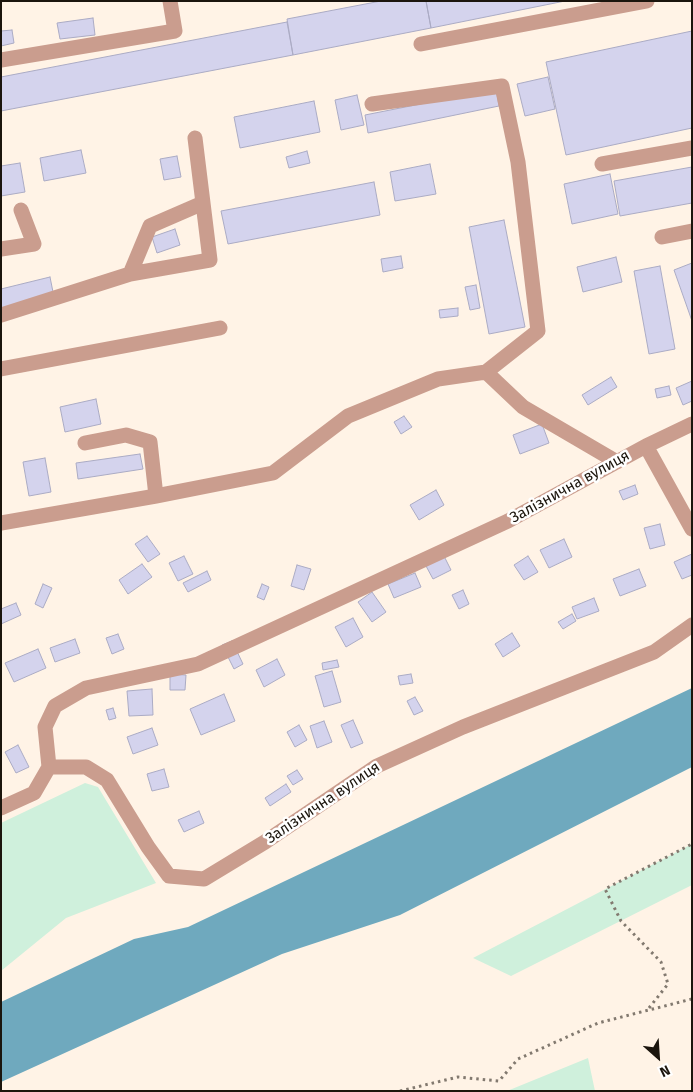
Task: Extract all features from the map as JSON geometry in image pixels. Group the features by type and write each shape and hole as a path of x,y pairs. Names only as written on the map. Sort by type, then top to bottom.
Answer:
{"street":[{"path":"1,60 175,30 170,1"},
{"path":"421,44 647,1"},
{"path":"1,523 273,473 348,416 438,379 486,372 538,331 518,162 502,86 372,104"},
{"path":"1,315 130,274 210,260 195,138"},
{"path":"602,164 692,148"},
{"path":"130,274 150,226 203,203"},
{"path":"1,249 34,244 21,210"},
{"path":"662,237 692,231"},
{"path":"1,369 220,328"},
{"path":"486,372 523,408 617,462"},
{"name":"Залізнична вулиця","path":"692,424 646,446 508,521 198,664 86,688 54,706 45,728 49,767 86,768 107,780 148,847 169,876 204,878 265,842 377,766 463,727 654,652 692,625"},
{"path":"85,443 126,435 150,442 156,496"},
{"name":"Залізнична вулиця","path":"646,446 692,529"},
{"path":"1,808 34,793 49,767"}],"path":[{"path":"648,1010 668,984 661,962 621,921 605,889 692,844"},
{"path":"400,1091 458,1077 499,1081 518,1059 598,1022 692,999"}],"green space":[{"path":"85,783 98,787 156,883 66,918 1,971 1,823"},
{"path":"692,844 692,885 511,976 473,958"},
{"path":"588,1058 595,1091 507,1091"}],"water":[{"path":"692,688 692,767 400,915 282,954 1,1082 1,1002 134,939 188,927"}],"building":[{"path":"381,1 426,1 431,28 293,55 287,19"},
{"path":"426,1 565,1 431,28"},
{"path":"93,18 95,35 60,39 57,23"},
{"path":"287,22 293,55 1,111 1,77"},
{"path":"12,30 14,43 1,46 1,31"},
{"path":"692,31 692,128 566,155 546,62"},
{"path":"548,77 555,109 525,116 517,84"},
{"path":"496,89 499,106 368,133 365,115"},
{"path":"357,95 364,125 341,130 335,100"},
{"path":"314,101 320,132 240,148 234,117"},
{"path":"81,150 86,173 44,181 40,158"},
{"path":"307,151 310,163 289,168 286,157"},
{"path":"177,156 181,177 164,180 160,159"},
{"path":"20,163 25,192 1,196 1,166"},
{"path":"430,164 436,194 395,201 390,172"},
{"path":"692,167 692,203 620,216 614,181"},
{"path":"610,174 618,214 572,224 564,184"},
{"path":"374,182 380,215 228,244 221,211"},
{"path":"504,220 525,327 489,334 469,227"},
{"path":"175,229 180,245 157,253 152,237"},
{"path":"401,256 403,268 383,272 381,259"},
{"path":"616,257 622,282 583,292 577,267"},
{"path":"692,263 692,321 674,270"},
{"path":"660,266 675,349 649,354 634,271"},
{"path":"50,277 54,297 1,309 1,289"},
{"path":"476,285 480,308 470,310 465,287"},
{"path":"458,308 458,316 440,318 439,310"},
{"path":"611,377 617,387 588,405 582,395"},
{"path":"692,381 692,401 683,405 676,388"},
{"path":"669,386 671,395 657,398 655,389"},
{"path":"96,399 101,424 65,432 60,407"},
{"path":"404,416 412,427 401,434 394,422"},
{"path":"542,424 549,443 520,454 513,435"},
{"path":"140,454 143,469 78,479 76,463"},
{"path":"45,458 51,492 29,496 23,462"},
{"path":"635,485 638,494 623,500 619,491"},
{"path":"436,490 444,505 419,520 410,505"},
{"path":"660,524 665,545 650,549 644,528"},
{"path":"147,536 160,554 148,562 135,544"},
{"path":"564,539 572,557 549,568 540,550"},
{"path":"692,554 692,575 682,579 674,562"},
{"path":"184,556 193,574 178,581 169,563"},
{"path":"444,556 451,570 433,579 426,566"},
{"path":"528,556 538,572 524,580 514,565"},
{"path":"142,564 152,577 128,594 119,580"},
{"path":"297,565 311,569 304,590 291,586"},
{"path":"639,569 646,586 620,596 613,579"},
{"path":"207,571 211,580 188,592 183,583"},
{"path":"415,573 421,587 394,598 388,584"},
{"path":"43,584 52,588 43,608 35,604"},
{"path":"262,584 269,587 264,600 257,597"},
{"path":"463,590 469,604 459,609 452,595"},
{"path":"372,592 386,612 372,622 358,602"},
{"path":"594,598 599,611 577,619 572,607"},
{"path":"16,603 21,615 1,624 1,609"},
{"path":"572,614 576,621 563,629 558,622"},
{"path":"353,618 363,637 346,647 335,627"},
{"path":"512,633 520,646 503,657 495,644"},
{"path":"118,634 124,649 112,654 106,638"},
{"path":"75,639 80,653 55,662 50,648"},
{"path":"232,641 243,664 234,669 222,645"},
{"path":"38,649 46,668 14,682 5,663"},
{"path":"277,659 285,675 264,687 256,670"},
{"path":"337,660 339,667 323,670 322,663"},
{"path":"332,671 341,702 324,707 315,676"},
{"path":"170,674 186,675 185,690 170,690"},
{"path":"411,674 413,683 400,685 398,676"},
{"path":"152,689 153,715 129,716 127,691"},
{"path":"224,694 235,721 201,735 190,709"},
{"path":"415,697 423,711 414,715 407,701"},
{"path":"113,708 116,718 109,720 106,710"},
{"path":"353,720 363,743 351,748 341,725"},
{"path":"324,721 332,742 317,748 310,726"},
{"path":"299,725 307,740 295,747 287,732"},
{"path":"152,728 158,745 133,754 127,737"},
{"path":"18,745 29,767 16,773 5,752"},
{"path":"164,769 169,787 152,791 147,774"},
{"path":"297,770 303,779 293,785 287,776"},
{"path":"286,784 291,792 270,806 265,798"},
{"path":"199,811 204,823 184,832 178,820"}]}
